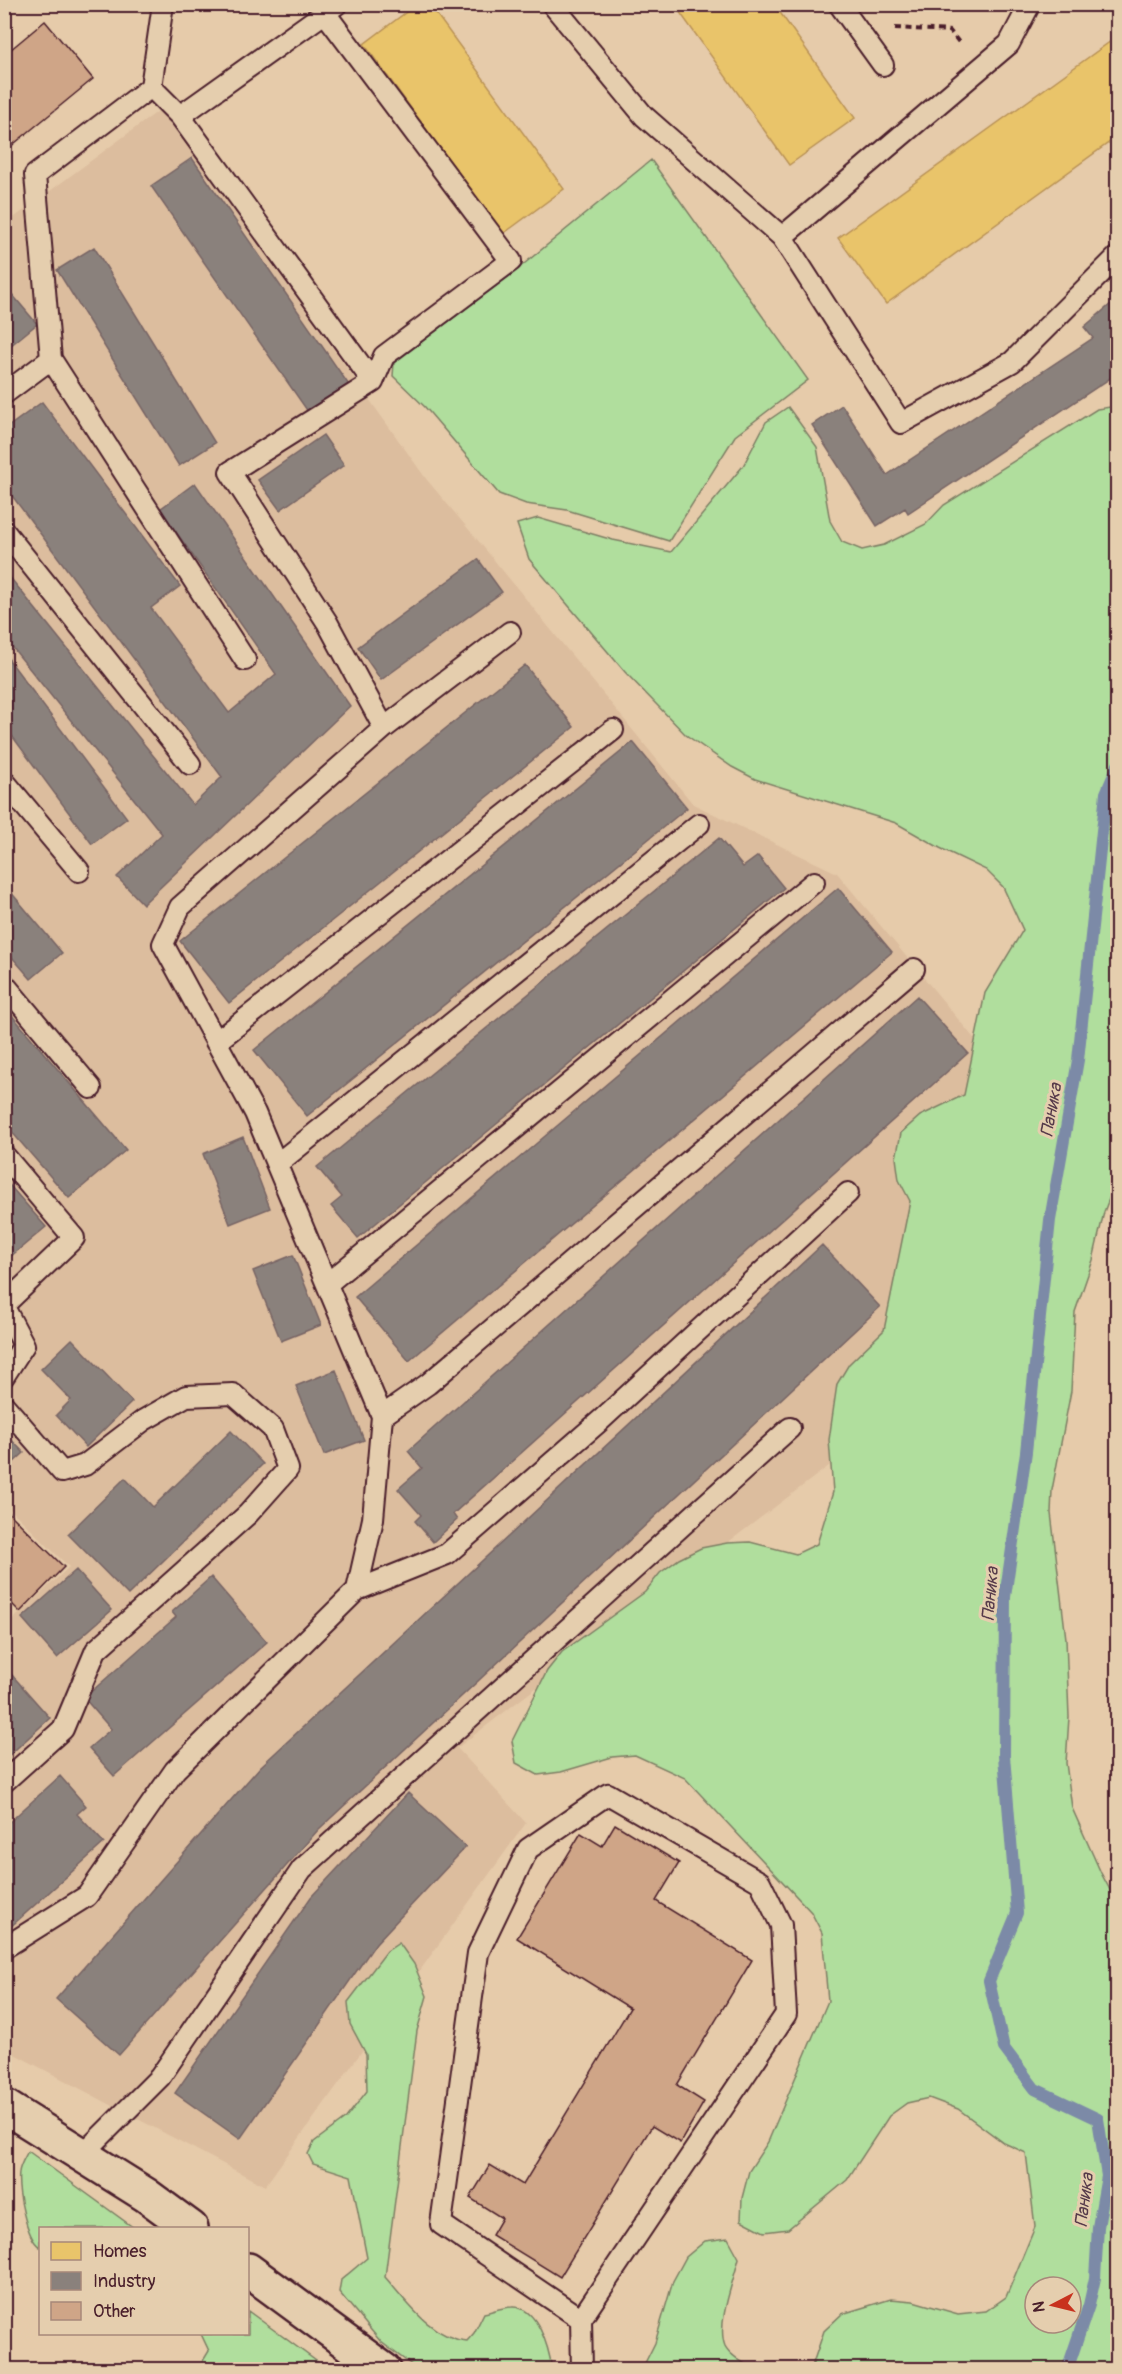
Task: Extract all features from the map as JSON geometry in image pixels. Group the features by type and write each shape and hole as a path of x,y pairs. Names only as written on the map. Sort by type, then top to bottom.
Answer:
{"street":[{"path":"4,2106 146,2195 188,2227"},
{"path":"249,2271 384,2370"}],"lane":[{"path":"163,4 151,87 35,176 51,359 245,660"},
{"path":"552,4 644,116 782,237 901,423 1012,362 1118,256"},
{"path":"839,4 884,65"},
{"path":"782,237 1009,44 1030,4"},
{"path":"180,116 331,9 511,261 384,356 373,382 230,472 327,622 384,728"},
{"path":"151,87 180,116 373,382"},
{"path":"4,394 51,359"},
{"path":"4,531 190,764"},
{"path":"357,1590 373,1519 382,1416 255,1113 163,944 180,907 384,728 510,632"},
{"path":"216,1042 613,730"},
{"path":"4,781 79,871"},
{"path":"277,1164 699,824"},
{"path":"327,1284 814,882"},
{"path":"382,1416 428,1384 914,969"},
{"path":"4,984 91,1088"},
{"path":"4,1155 74,1238 4,1306 24,1345 4,1376"},
{"path":"4,1948 87,1896 175,1770 357,1590 447,1554 601,1420 848,1193"},
{"path":"4,1405 62,1472 85,1465 144,1420 186,1396 233,1395 273,1429 288,1469 248,1514 96,1650 63,1729 4,1782"},
{"path":"82,2155 160,2077 302,1869 790,1428"},
{"path":"581,2319 441,2224 478,1953 528,1849 608,1794 760,1882 781,1925 786,2014 581,2319 582,2370"}],"path":[{"path":"855,26 951,31 980,69"}],"shaded area":[{"path":"161,109 427,480 693,804 837,873 987,1054 859,1443 457,1748 526,1823 265,2186 5,2049 5,1627 69,1567 4,1503 4,225"}],"green space":[{"path":"651,160 808,380 735,436 669,541 567,510 526,504 499,494 425,407 393,376 394,363 519,268"},
{"path":"1117,406 1117,1178 1104,1212 1093,1260 1075,1312 1071,1391 1052,1490 1051,1513 1066,1639 1069,1717 1066,1763 1072,1808 1117,1903 1117,2369 811,2369 824,2331 842,2314 891,2299 913,2301 958,2314 986,2311 1006,2297 1035,2227 1026,2153 1004,2143 958,2109 929,2098 907,2103 889,2116 847,2180 788,2229 764,2232 741,2220 742,2198 749,2171 768,2142 828,2001 822,1933 811,1912 685,1778 635,1755 612,1757 561,1772 538,1775 516,1763 512,1741 547,1671 562,1652 645,1592 660,1573 679,1559 701,1548 727,1543 750,1542 796,1554 817,1544 833,1492 829,1440 837,1384 849,1364 884,1330 910,1201 899,1180 896,1158 901,1133 920,1116 964,1095 985,993 1023,930 1003,887 986,870 896,823 755,779 732,767 686,735 625,672 529,559 517,524 538,518 613,540 671,552 743,466 766,422 788,407 817,447 830,521 842,542 862,550 884,545 926,524 944,505 1097,409"},
{"path":"399,1943 414,1964 427,1996 417,2031 385,2277 431,2326 454,2338 467,2341 474,2333 484,2313 512,2307 529,2313 541,2330 552,2369 417,2369 381,2342 339,2292 341,2280 367,2258 351,2176 313,2164 308,2154 314,2142 346,2118 367,2091 366,2054 350,2024 348,2002 387,1951"},
{"path":"28,2151 133,2227 39,2227 39,2246 27,2224 19,2190 19,2170"},
{"path":"728,2238 739,2258 724,2314 723,2337 730,2353 754,2369 642,2369 655,2343 673,2281 686,2257 705,2241"},
{"path":"249,2312 327,2369 198,2369 209,2351 201,2335 249,2335"}],"building: Homes":[{"path":"417,4 429,4 564,189 503,234 364,44"},
{"path":"674,4 774,4 855,118 789,165"},
{"path":"1118,36 1118,136 886,304 838,238"}],"building: Industry":[{"path":"192,158 351,388 311,416 151,186"},
{"path":"94,247 215,443 179,466 57,270"},
{"path":"11,293 37,324 4,351 4,298"},
{"path":"1118,298 1118,373 908,513 905,508 877,526 812,425 842,405 887,475 1093,338 1084,327"},
{"path":"42,402 180,586 151,608 229,713 276,674 160,509 195,483 350,706 143,904 117,877 162,834 4,637 4,570 193,805 222,777 4,485 4,430"},
{"path":"323,435 344,465 280,510 258,480"},
{"path":"478,559 502,592 381,680 358,647"},
{"path":"4,653 127,818 92,844 4,725"},
{"path":"525,665 574,727 229,1003 180,941"},
{"path":"633,742 687,808 307,1116 254,1050"},
{"path":"719,838 743,867 758,856 784,888 358,1238 331,1206 342,1197 317,1167"},
{"path":"4,884 62,953 31,979 4,948"},
{"path":"838,888 892,952 409,1361 355,1297"},
{"path":"917,996 968,1053 453,1514 457,1520 433,1542 415,1521 421,1515 398,1489 422,1468 408,1451"},
{"path":"4,1006 126,1150 69,1198 4,1123"},
{"path":"243,1137 270,1208 230,1224 203,1154"},
{"path":"4,1179 46,1227 4,1262"},
{"path":"822,1245 880,1307 318,1830 119,2055 56,1999 260,1767"},
{"path":"293,1255 321,1325 281,1341 253,1271"},
{"path":"72,1339 132,1402 86,1447 56,1415 71,1400 41,1369"},
{"path":"336,1370 364,1440 324,1455 296,1386"},
{"path":"231,1431 263,1464 128,1595 68,1534 125,1478 153,1507"},
{"path":"4,1432 24,1453 4,1471"},
{"path":"76,1570 112,1610 57,1658 22,1618"},
{"path":"211,1577 267,1642 114,1776 89,1748 111,1729 84,1698 176,1617 172,1612"},
{"path":"4,1666 50,1718 4,1760"},
{"path":"60,1776 86,1806 77,1814 104,1843 7,1930 4,1927 4,1827"},
{"path":"408,1793 466,1847 376,1943 240,2139 175,2093 311,1897"}],"building: Other":[{"path":"45,21 93,79 4,152 4,55"},
{"path":"4,1508 64,1567 20,1612 4,1596"},
{"path":"615,1824 679,1863 656,1901 752,1960 677,2085 704,2102 680,2143 652,2126 560,2277 492,2235 502,2218 470,2198 490,2165 523,2185 630,2008 517,1938 581,1833 602,1846"}],"waterway":[{"name":"Паника","path":"1067,2370 1089,2305 1095,2278 1098,2227 1107,2176 1098,2119 1035,2089 1004,2048 989,1981 1017,1913 1004,1756 1005,1597 1026,1452 1050,1220 1078,1060 1106,793 1118,765"}]}
